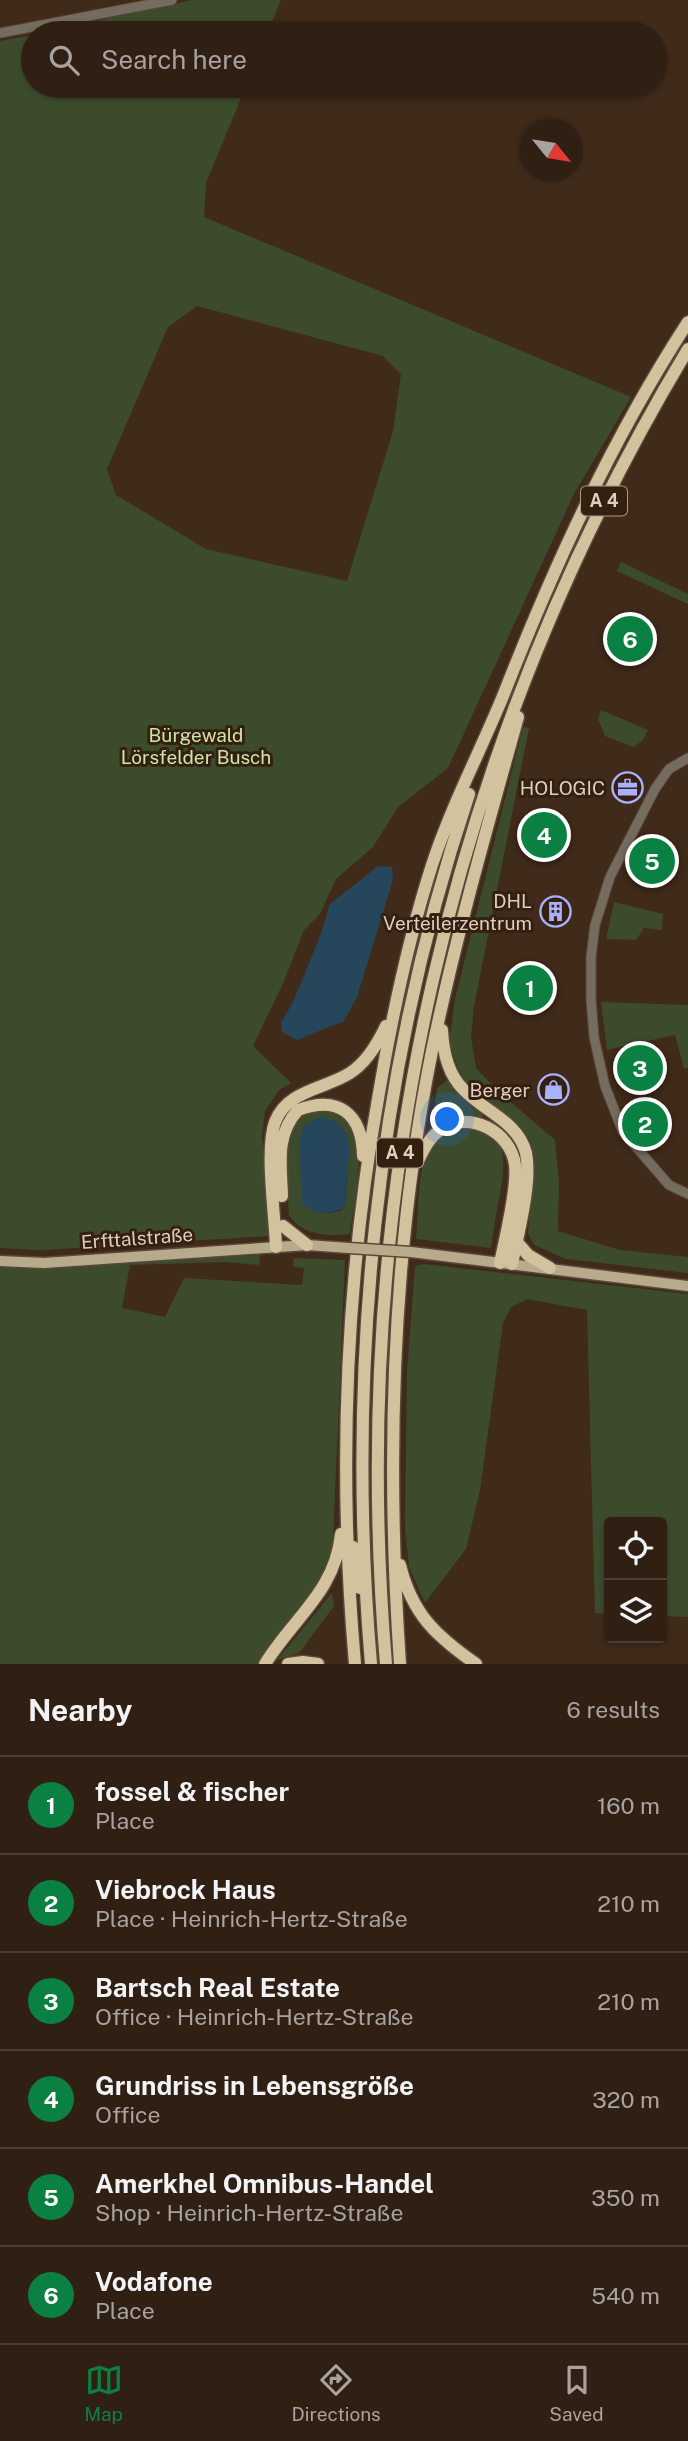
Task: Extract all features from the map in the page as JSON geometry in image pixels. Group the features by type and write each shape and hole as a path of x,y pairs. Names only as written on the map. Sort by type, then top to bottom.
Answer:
{"highway":[{"name":"A 4","path":"371,1664 366,1612 362,1464 371,1255 396,1075 430,925 461,817 496,714 542,598 586,501 688,322"},
{"name":"A 4","path":"386,1664 377,1516 378,1383 384,1300 399,1157 412,1078 442,938 480,806 509,719 533,659 595,518 630,450 688,349"},
{"path":"400,1664 394,1538 393,1423 396,1349 411,1181 433,1050 456,949 533,659"},
{"path":"355,1664 348,1583 346,1395 352,1284 364,1177 394,1009 418,909 433,861 496,714"},
{"path":"279,1247 271,1140 275,1122 294,1098 351,1072 365,1060 380,1039 394,1009"},
{"path":"441,1015 444,1052 455,1079 470,1096 514,1130 526,1152 527,1182 516,1241 506,1264"},
{"path":"279,1247 283,1226 281,1144 284,1129 298,1110 324,1103 346,1111 353,1118 363,1145 364,1177"},
{"path":"411,1181 428,1143 447,1126 474,1122 500,1136 511,1150 516,1173 506,1264"},
{"path":"283,1226 307,1245"},
{"path":"516,1241 528,1255 550,1268"},
{"path":"345,1492 357,1578 366,1612"},
{"path":"265,1664 315,1600 327,1580 340,1543 345,1492"},
{"path":"394,1538 404,1579 419,1611 440,1637 476,1664"},
{"path":"288,1664 318,1664"}],"main road":[{"name":"Erfttalstraße","path":"0,1261 44,1263 307,1245 411,1252 688,1286"}],"street":[{"path":"63,21 173,0"},
{"path":"0,33 21,29"},
{"path":"688,758 669,769 655,789 610,877 595,925 591,957 591,999 594,1037 601,1073 623,1132 669,1185 688,1194"}],"green space":[{"path":"192,0 281,0 272,21 95,21"},
{"name":"Bürgewald Lörsfelder Busch","path":"21,37 21,98 241,98 206,183 204,217 631,397 574,494 448,768 398,807 373,847 336,879 320,914 304,930 284,981 253,1046 291,1083 279,1090 265,1111 262,1137 268,1184 269,1236 42,1250 0,1248 0,41","holes":["197,306 383,356 401,374 393,431 347,581 206,549 116,495 107,469 168,327"]},
{"path":"621,562 688,594 688,604 617,571"},
{"path":"601,710 648,730 643,740 634,747 605,736 598,719"},
{"path":"523,727 529,728 474,1006 471,1037 476,1068 499,1092 555,1140 559,1184 558,1231 620,1250 688,1257 688,1273 566,1259 534,1245 528,1233 535,1159 529,1138 514,1122 464,1082 449,1044 455,999"},
{"path":"614,902 663,914 662,930 644,928 636,940 606,939"},
{"path":"601,1002 688,1005 688,1068 684,1069 675,1035 607,1050"},
{"path":"449,1079 483,1112 483,1118 456,1118 432,1129 437,1088"},
{"path":"314,1109 342,1116 355,1132 359,1160 350,1234 333,1235 308,1231 294,1222 289,1215 286,1163 289,1136 299,1117","holes":["299,1138 347,1166 346,1202 342,1210 327,1214 301,1160"]},
{"path":"462,1127 489,1134 502,1150 503,1173 491,1248 416,1239 419,1188 428,1152 439,1138"},
{"path":"260,1255 259,1265 226,1262 130,1265 122,1308 165,1317 184,1278 302,1285 304,1268 293,1267 294,1258 345,1260 333,1540 330,1563 315,1591 303,1603 259,1664 0,1664 0,1266 46,1269 131,1261"},
{"path":"424,1264 688,1294 688,1617 667,1616 667,1517 604,1517 604,1614 595,1613 587,1310 527,1299 511,1307 503,1323 480,1490 466,1549 425,1603 409,1567 405,1528 407,1372 415,1266"},
{"path":"332,1593 334,1606 299,1653 277,1660"}],"water":[{"path":"378,866 392,867 393,880 357,997 344,1021 297,1040 282,1032 281,1023 293,1002 319,939 330,904"},
{"path":"319,1117 334,1121 343,1129 348,1139 349,1151 346,1203 342,1209 325,1213 316,1212 302,1203 299,1138 305,1125"}],"place":[{"name":"Vodafone","path":"630,639"},
{"name":"HOLOGIC","path":"628,788"},
{"name":"Grundriss in Lebensgröße","path":"544,835"},
{"name":"Amerkhel Omnibus-Handel","path":"652,861"},
{"name":"DHL Verteilerzentrum","path":"555,912"},
{"name":"fossel & fischer","path":"530,988"},
{"name":"Bartsch Real Estate","path":"640,1068"},
{"name":"Berger","path":"553,1090"},
{"name":"Viebrock Haus","path":"645,1124"}]}
